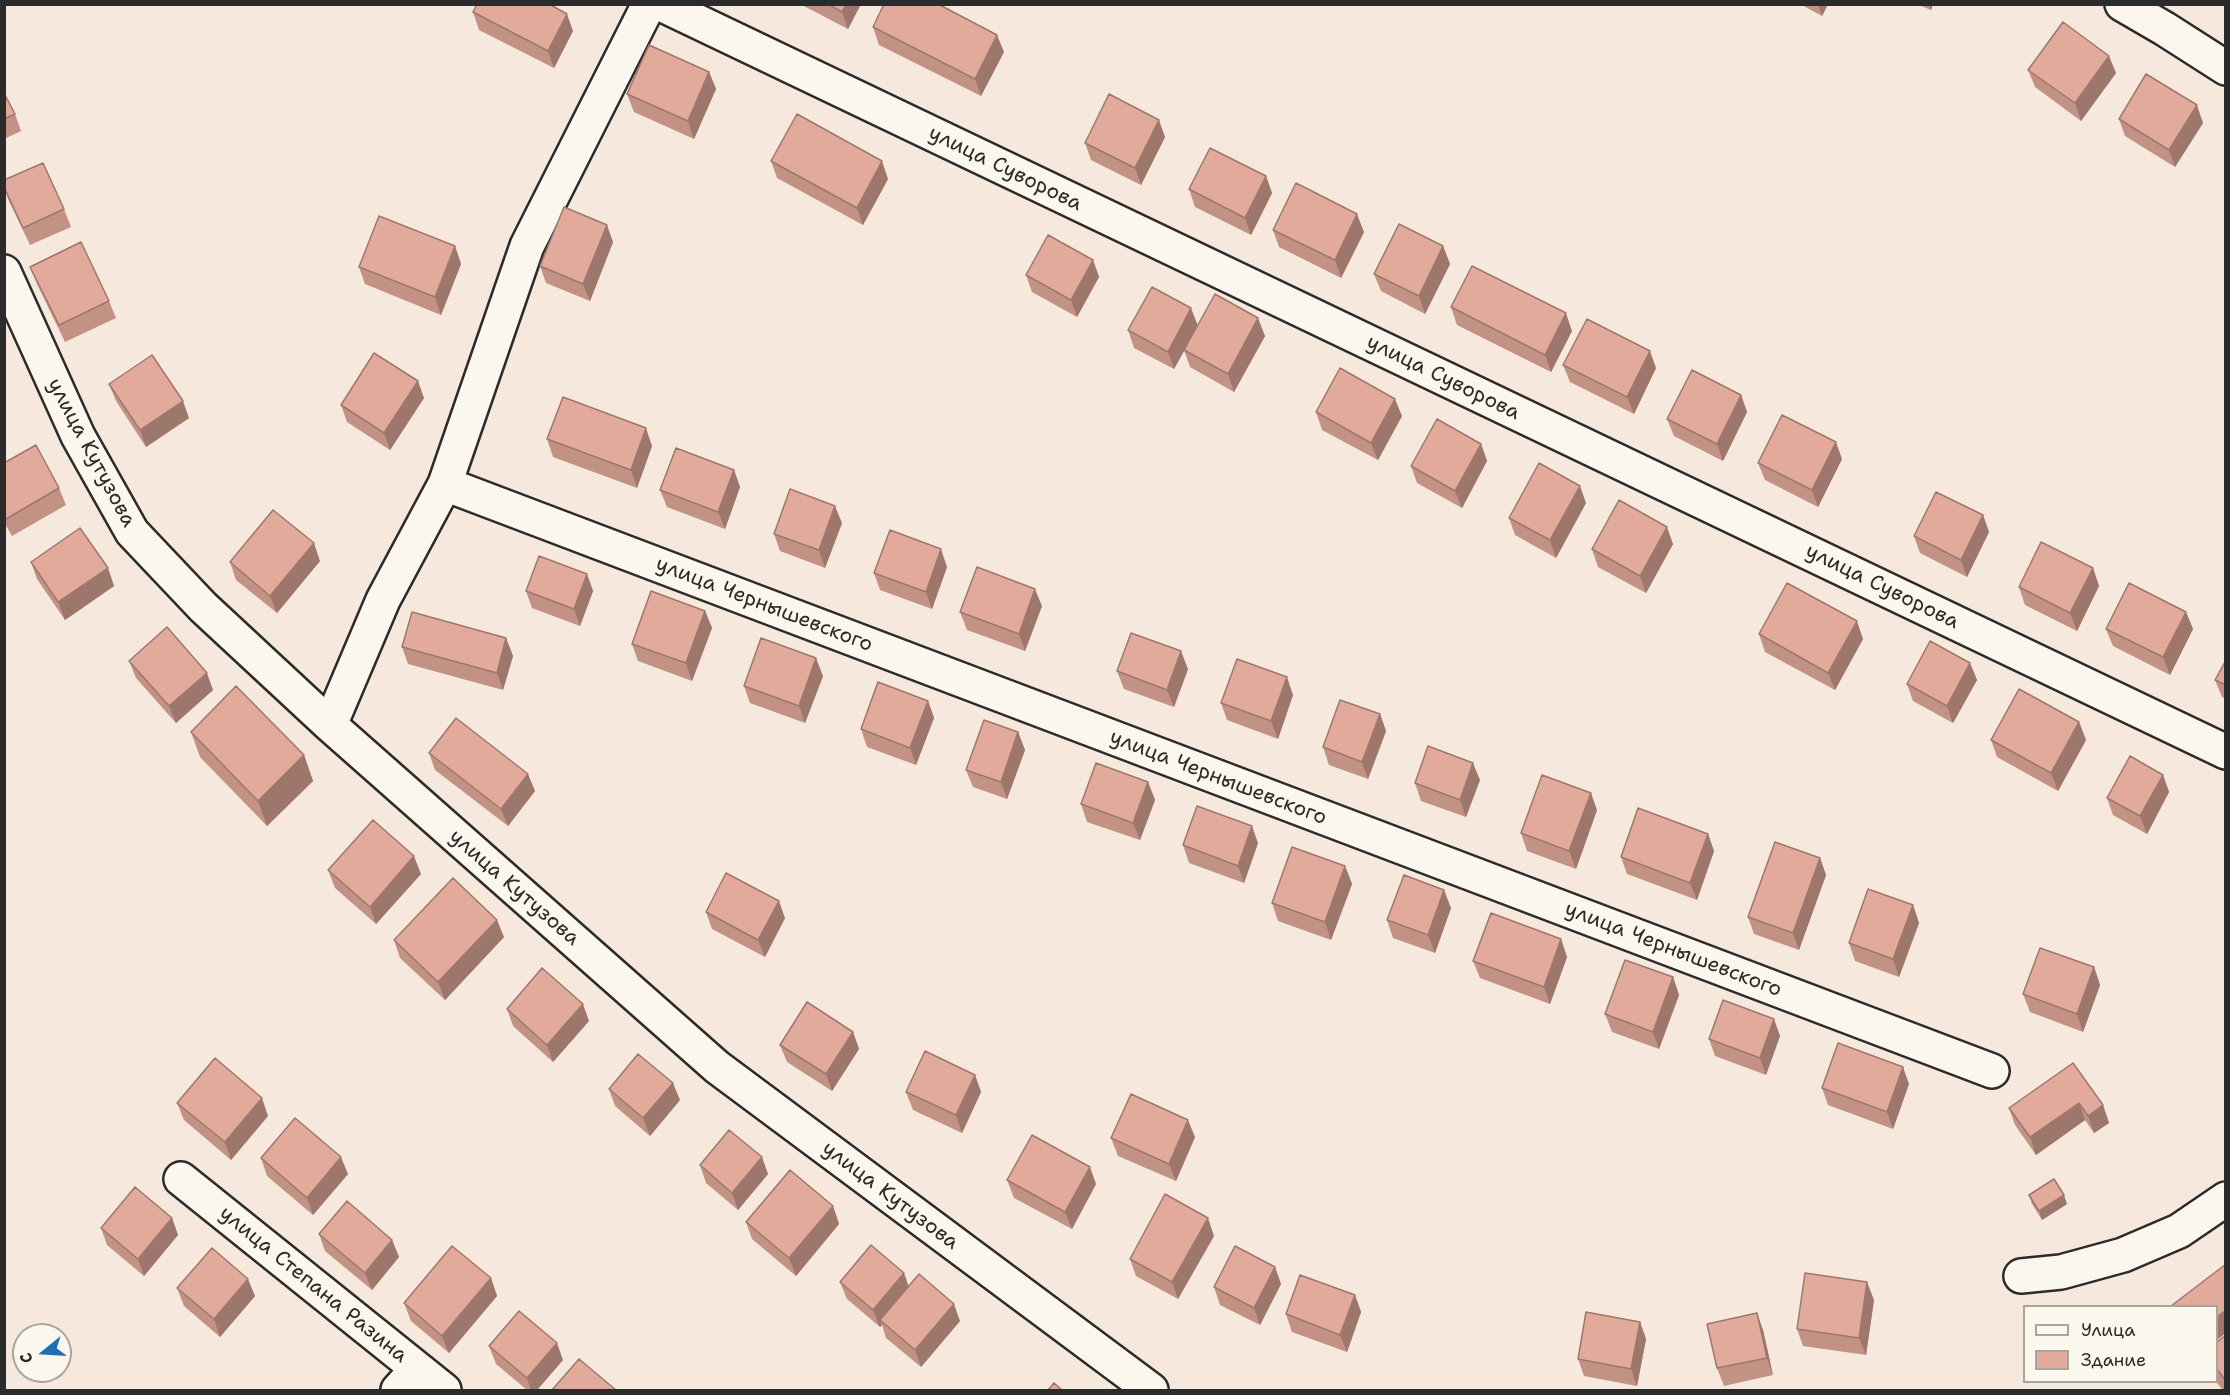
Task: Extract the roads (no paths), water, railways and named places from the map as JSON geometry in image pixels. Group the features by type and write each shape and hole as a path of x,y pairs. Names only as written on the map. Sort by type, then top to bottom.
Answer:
{"street":[{"path":"330,724 383,600 445,484 527,246 649,4"},
{"name":"улица Суворова","path":"661,4 2226,752"},
{"path":"2122,4 2226,68"},
{"name":"улица Кутузова","path":"4,272 78,436 132,532 202,607 330,724 717,1067 1151,1390"},
{"name":"улица Чернышевского","path":"445,484 1992,1071"},
{"name":"улица Степана Разина","path":"182,1179 408,1380 444,1390"},
{"path":"2021,1276 2061,1272 2123,1256 2179,1231 2226,1199"}]}
